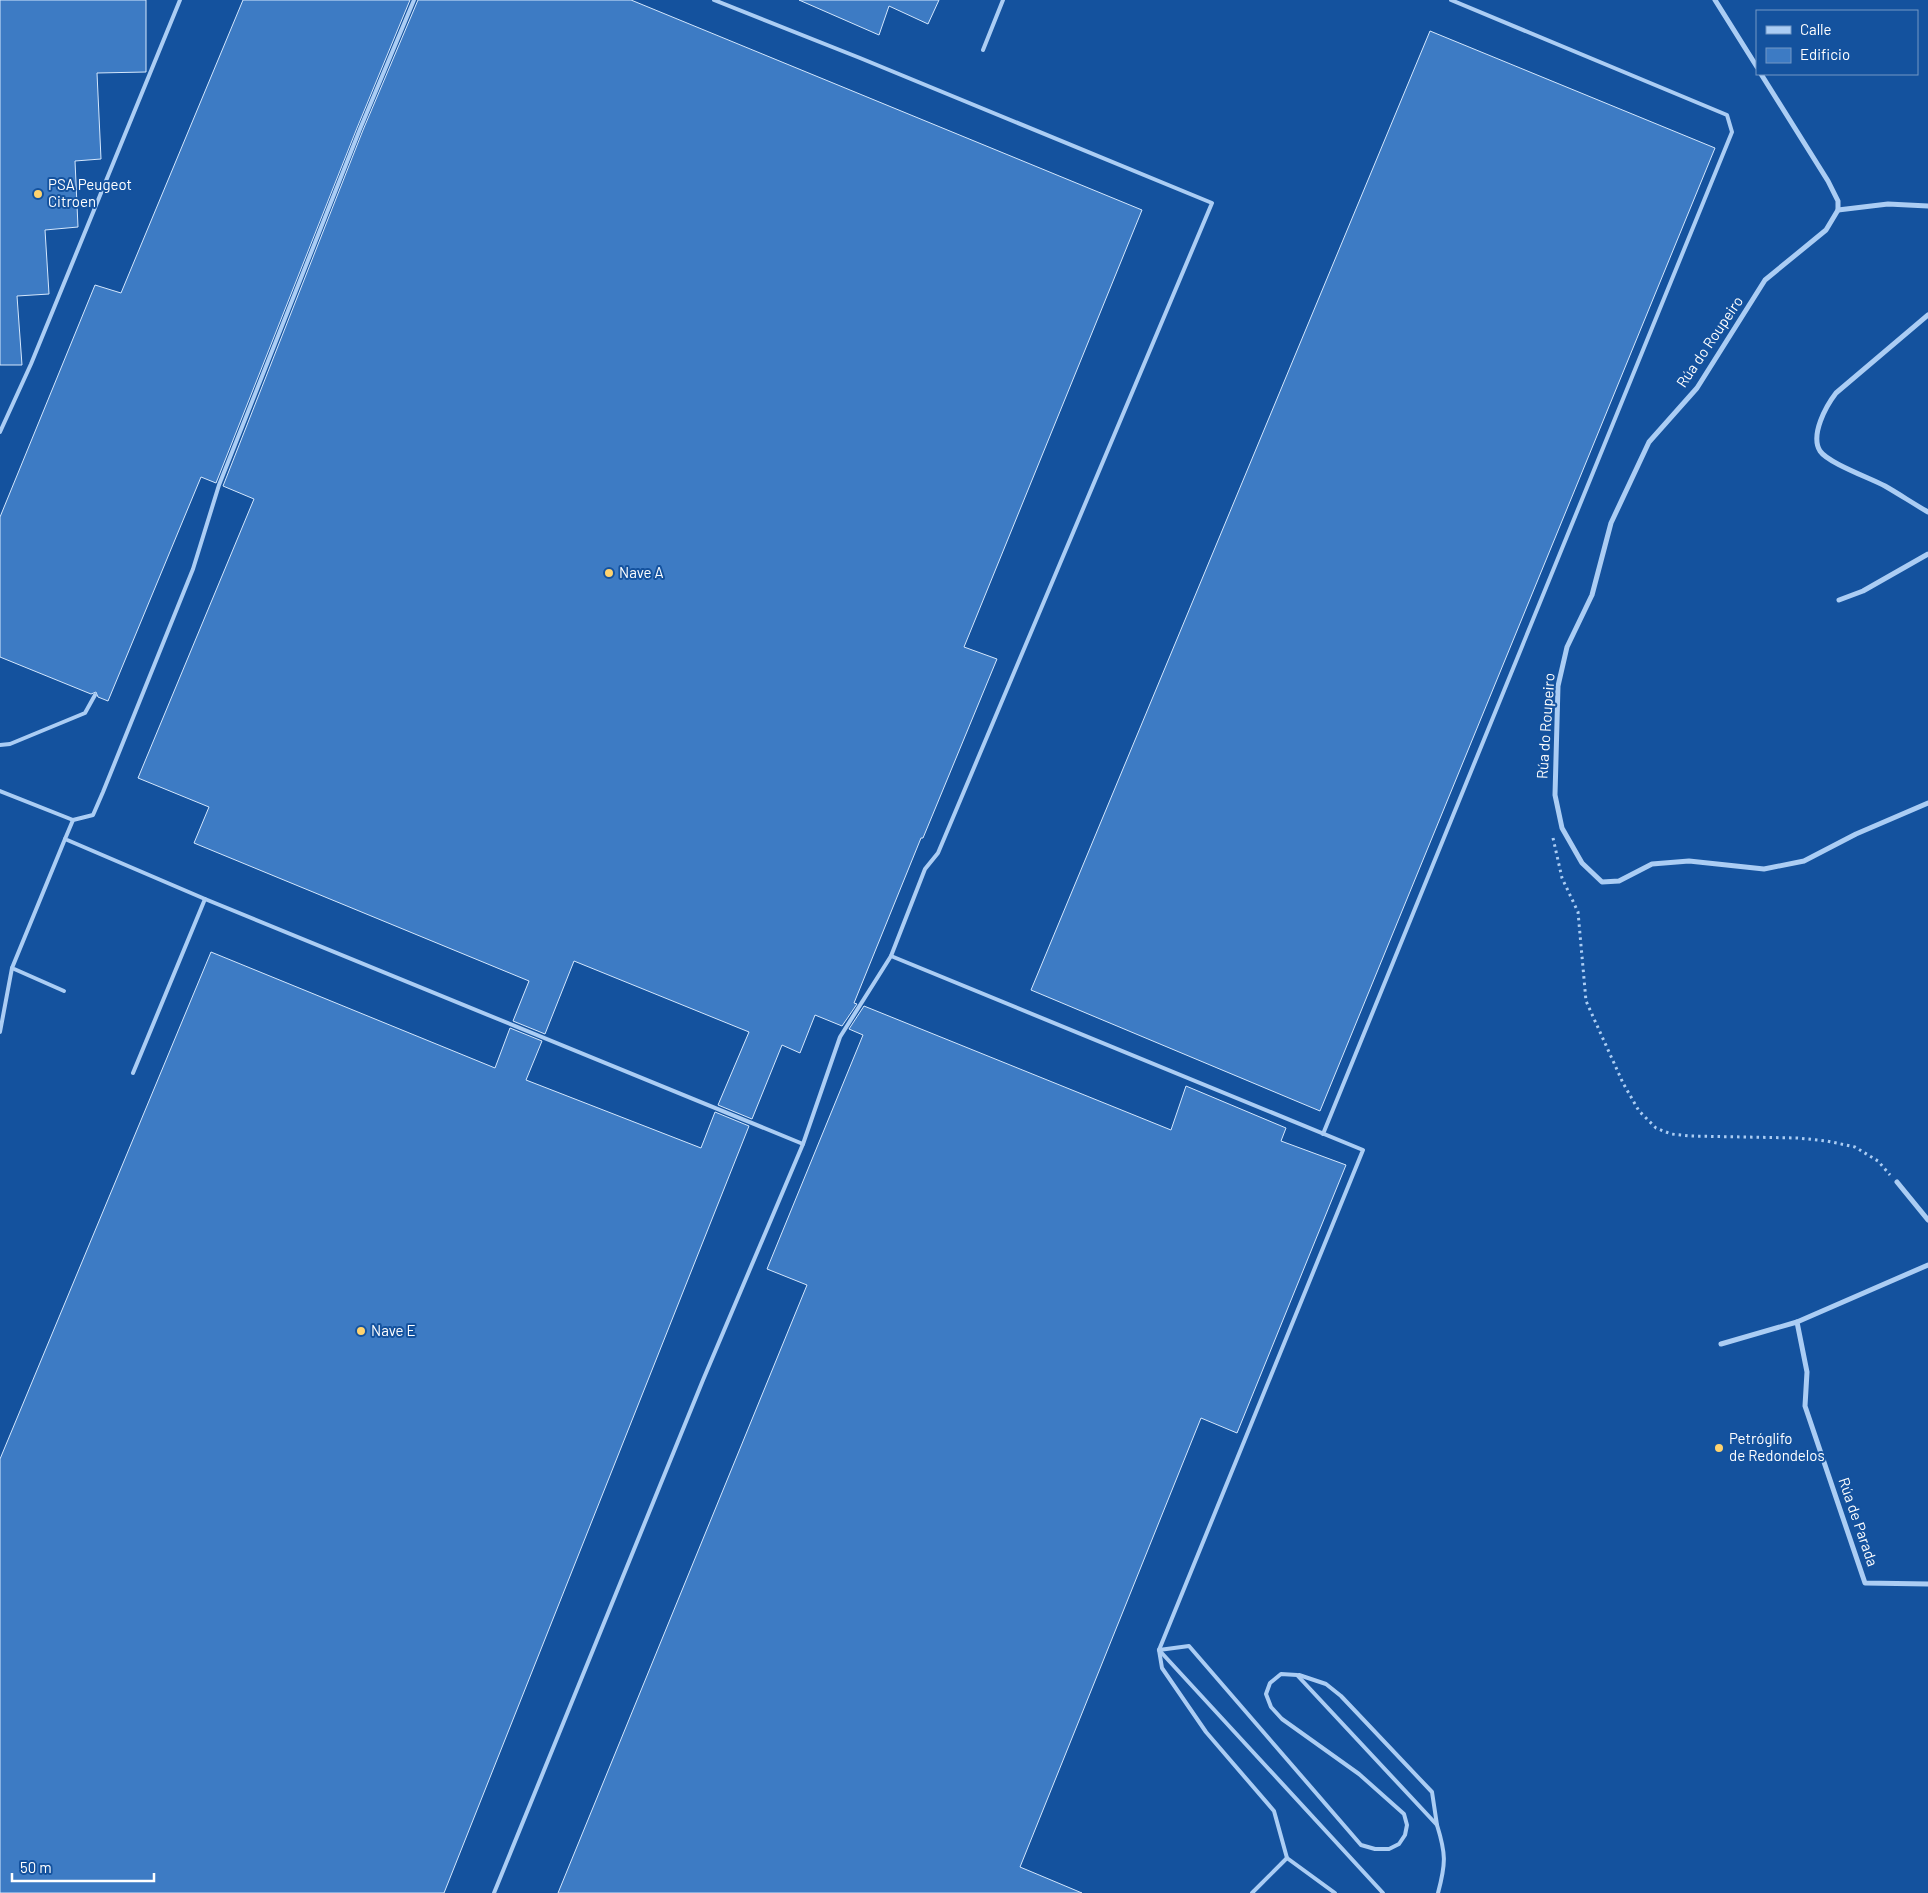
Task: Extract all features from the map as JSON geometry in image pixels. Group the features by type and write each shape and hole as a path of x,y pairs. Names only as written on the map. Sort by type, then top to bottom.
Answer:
{"street":[{"path":"1715,0 1756,65"},
{"path":"1762,75 1828,181 1838,201 1838,210 1888,204 1928,206"},
{"name":"Rúa do Roupeiro","path":"1838,210 1826,230 1765,280 1698,388 1649,442 1611,523 1592,595 1567,646 1558,686 1555,795 1562,828 1582,863 1602,882 1619,881 1652,864 1689,861 1764,869 1804,861 1856,834 1928,803"},
{"path":"1928,315 1836,393 1827,404 1822,416 1818,438 1818,448 1821,453 1831,460 1886,487 1928,512"},
{"path":"1839,600 1863,591 1928,554"},
{"path":"1897,1182 1928,1220"},
{"path":"1721,1344 1797,1322 1928,1265"},
{"name":"Rúa de Parada","path":"1797,1322 1807,1372 1805,1406 1865,1583 1928,1584"}],"lane":[{"path":"0,432 31,364 180,0"},
{"path":"0,791 73,820 93,815 193,569 219,485 360,129 414,0"},
{"path":"494,1893 703,1380 803,1144 840,1037 891,956 925,869 938,853 1212,203 878,65 714,0"},
{"path":"983,50 1003,0"},
{"path":"1323,1134 1732,132 1727,115 1451,0"},
{"path":"0,745 10,744 85,713 94,695"},
{"path":"0,1032 12,968 73,820"},
{"path":"65,839 205,899 803,1144"},
{"path":"133,1073 205,899"},
{"path":"891,956 1363,1150 1158,1650 1162,1668 1206,1732 1274,1811 1287,1858 1335,1893"},
{"path":"12,968 64,991"},
{"path":"1158,1650 1189,1646 1361,1845 1375,1849 1389,1849 1399,1844 1405,1835 1407,1825 1404,1814 1359,1774 1282,1719 1271,1707 1266,1694 1270,1683 1281,1674 1297,1675 1326,1684 1341,1696 1432,1792 1437,1825 1444,1848 1445,1868 1438,1893"},
{"path":"1158,1650 1383,1893"},
{"path":"1297,1675 1437,1825"},
{"path":"1252,1893 1287,1858"}],"path":[{"path":"1553,833 1553,843 1562,878 1578,912 1586,1001 1623,1083 1644,1117 1656,1128 1671,1134 1798,1138 1855,1146 1878,1161 1897,1182"}],"building":[{"name":"PSA Peugeot Citroen","path":"0,0 146,0 146,72 97,73 101,159 75,161 78,227 45,230 49,294 17,296 22,365 0,365"},
{"path":"243,0 410,0 216,483 201,477 108,701 98,697 96,692 91,694 0,657 0,517 95,285 121,293"},
{"name":"Nave A","path":"418,0 631,0 1142,210 964,647 997,659 854,1003 857,1004 842,1026 815,1015 800,1053 782,1045 752,1119 718,1105 749,1032 574,961 545,1034 513,1021 529,981 194,843 209,807 138,778 254,499 223,486 363,130"},
{"path":"799,0 939,0 928,24 889,6 879,35"},
{"path":"1430,31 1715,148 1320,1111 1031,990"},
{"name":"Nave E","path":"211,952 495,1068 510,1028 542,1041 526,1080 701,1148 715,1112 749,1126 444,1893 0,1893 0,1459"},
{"path":"864,1006 1171,1130 1186,1086 1286,1128 1281,1141 1346,1165 1237,1433 1201,1418 1020,1867 1082,1893 558,1893 807,1285 767,1269 863,1035 849,1029"}],"place":[{"name":"PSA Peugeot Citroen","path":"38,194"},
{"name":"Nave A","path":"609,573"},
{"name":"Nave E","path":"361,1331"},
{"name":"Petróglifo de Redondelos","path":"1719,1448"}]}
